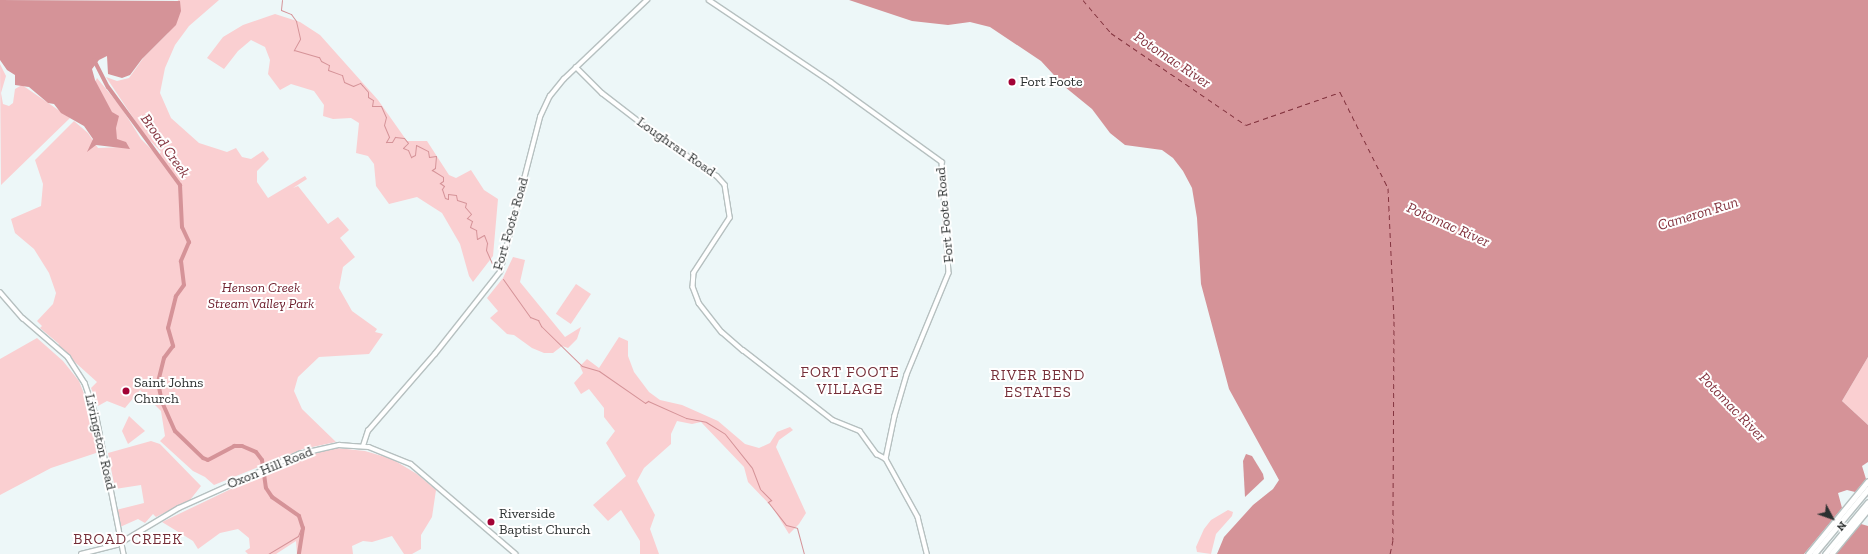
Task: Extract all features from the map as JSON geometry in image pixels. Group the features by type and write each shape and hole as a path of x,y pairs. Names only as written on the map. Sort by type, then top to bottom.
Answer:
{"highway":[{"path":"1814,554 1868,481"},
{"path":"1808,554 1868,489"},
{"path":"1831,554 1868,502"},
{"path":"1825,554 1868,509"}],"street":[{"name":"Fort Foote Road","path":"363,446 368,431 435,354 500,272 542,110 556,86 647,0"},
{"name":"Fort Foote Road","path":"709,0 831,82 942,162 949,273 907,375 894,416 886,459"},
{"name":"Loughran Road","path":"576,67 602,93 654,133 720,178 725,185 730,218 693,278 694,292 699,303 722,332 743,350 833,420 860,431 877,454 886,459"},
{"name":"Livingston Road","path":"0,292 23,318 68,357 85,383 97,418 124,554"},
{"name":"Oxon Hill Road","path":"81,554 121,543 179,508 269,467 319,448 363,446 397,456 421,471 516,554"},
{"path":"886,459 918,517 925,538 927,554"}],"green space":[{"name":"Henson Creek Stream Valley Park","path":"178,0 219,0 189,26 175,45 165,68 160,93 171,118 199,143 227,152 236,148 242,157 251,159 263,151 269,159 257,171 257,182 268,198 305,176 307,179 293,188 298,186 328,224 338,217 349,230 340,238 355,257 343,267 339,288 352,311 377,329 375,332 383,334 369,354 319,357 298,377 294,391 302,409 336,442 303,449 214,485 205,477 193,471 160,441 165,436 161,411 140,390 125,408 107,401 98,406 91,388 97,382 57,346 59,344 40,328 42,326 37,321 53,304 56,293 49,273 34,249 15,233 11,219 41,206 43,184 35,160 74,121 88,133 98,148 122,147 117,141 112,114 95,82 97,78 121,107 141,139 158,156 161,152 144,134 106,77 117,81 129,78 144,57 168,33"},
{"path":"275,14 300,22 320,35 378,100 407,141 427,141 449,175 456,178 471,170 484,190 498,199 493,256 473,282 469,276 460,244 442,213 417,197 389,204 376,186 374,164 368,156 356,153 359,123 351,118 333,119 323,116 324,105 314,91 291,84 280,90 268,74 270,60 265,47 251,40 238,51 224,69 207,58 223,37 243,25"},
{"path":"0,64 6,76 1,93 3,104 9,106 13,103 15,89 22,85 70,118 1,185"},
{"path":"513,257 525,260 520,282 565,337 581,327 577,339 568,348 562,346 553,353 544,353 532,348 514,335 507,334 490,318 498,311 487,298 503,278"},
{"path":"576,284 591,294 571,324 556,314"},
{"path":"619,337 628,341 628,356 634,372 649,392 660,400 682,405 718,421 745,444 759,448 770,443 777,432 790,427 793,430 779,440 776,447 806,513 799,524 789,534 773,508 748,482 744,467 701,422 692,424 677,421 671,434 671,444 644,468 637,481 655,515 650,529 659,554 640,554 640,541 621,510 608,521 593,505 626,476 606,443 615,431 604,417 604,408 589,389 581,394 574,383 583,373 580,366 587,359 599,368"},
{"path":"37,338 63,361 79,381 90,409 99,452 51,468 0,495 0,359"},
{"path":"1868,357 1868,425 1842,401"},
{"path":"129,416 145,431 128,444 122,431"},
{"path":"151,441 160,444 201,486 190,500 156,517 153,514 145,523 138,519 120,527 116,510 144,503 141,485 115,489 108,453"},
{"path":"337,448 365,451 392,459 417,474 436,490 432,517 421,535 421,549 412,554 404,554 392,536 372,542 363,541 352,546 353,554 297,554 296,541 276,554 248,554 245,551 250,548 249,538 238,529 220,533 198,549 193,541 162,522 298,457"},
{"path":"1228,510 1233,512 1232,516 1216,534 1211,554 1197,552 1196,547 1204,529 1211,520"}],"water":[{"path":"0,0 180,1 181,11 176,25 142,59 130,75 122,78 108,74 107,56 99,60 92,69 95,80 112,112 119,116 116,128 117,139 126,142 130,149 96,145 87,152 93,139 84,126 61,113 54,104 48,103 29,87 15,85 15,75 7,70 0,60"},
{"path":"849,0 1868,0 1868,357 1842,401 1868,425 1868,554 1217,554 1224,537 1253,505 1273,489 1279,480 1229,389 1201,284 1197,218 1192,188 1183,171 1173,158 1162,150 1125,145 1110,133 1092,109 1065,87 1041,61 990,27 970,22 948,25 912,21"},
{"path":"1246,454 1252,456 1263,474 1264,479 1245,497 1243,461"}],"pier":[{"path":"1868,462 1868,493 1863,500 1868,496 1868,526 1861,524 1836,554 1820,554 1850,515 1818,554 1804,554 1842,508 1838,493 1847,490 1855,492 1866,479 1862,466"}],"waterway":[{"path":"282,0 281,10 291,14 296,21 300,39 294,50 319,57 321,61 329,65 328,70 342,75 344,82 353,86 360,83 368,92 368,97 373,100 372,106 381,106 386,117 384,125 389,137 386,142 392,142 395,137 404,138 408,143 403,148 408,150 411,157 415,155 416,145 428,151 429,157 436,156 435,168 432,170 443,177 443,181 440,183 444,186 442,189 445,198 448,199 448,194 456,195 457,200 466,203 465,207 471,214 467,218 472,221 470,227 476,230 477,239 484,235 487,243 486,250 494,268"},
{"name":"Broad Creek","path":"94,60 108,87 180,185 182,227 189,242 181,261 184,285 176,296 168,328 173,346 164,358 158,382 162,402 175,431 203,458 208,460 234,446 242,446 256,452 262,460 266,488 272,497 299,516 303,528 299,554"},
{"path":"503,279 530,317 538,320 541,326 582,366 599,371 645,403 648,401 686,418 706,422 725,434 752,468 760,489 771,500 768,502 786,525 797,528 804,554"},
{"path":"268,554 298,536 302,526"}],"ferry route":[{"path":"1083,0 1111,33 1246,125 1340,92 1388,188 1394,321 1393,540 1390,554"}],"place":[{"name":"Fort Foote","path":"1012,82"},
{"name":"Saint Johns Church","path":"126,391"},
{"name":"Riverside Baptist Church","path":"491,522"}],"district":[{"name":"FORT FOOTE VILLAGE","path":"850,380"},
{"name":"RIVER BEND ESTATES","path":"1038,384"},
{"name":"BROAD CREEK","path":"128,540"}],"water label":[{"name":"Potomac River","path":"1172,60"},
{"name":"Cameron Run","path":"1698,214"},
{"name":"Potomac River","path":"1448,225"},
{"name":"Potomac River","path":"1732,407"}]}
